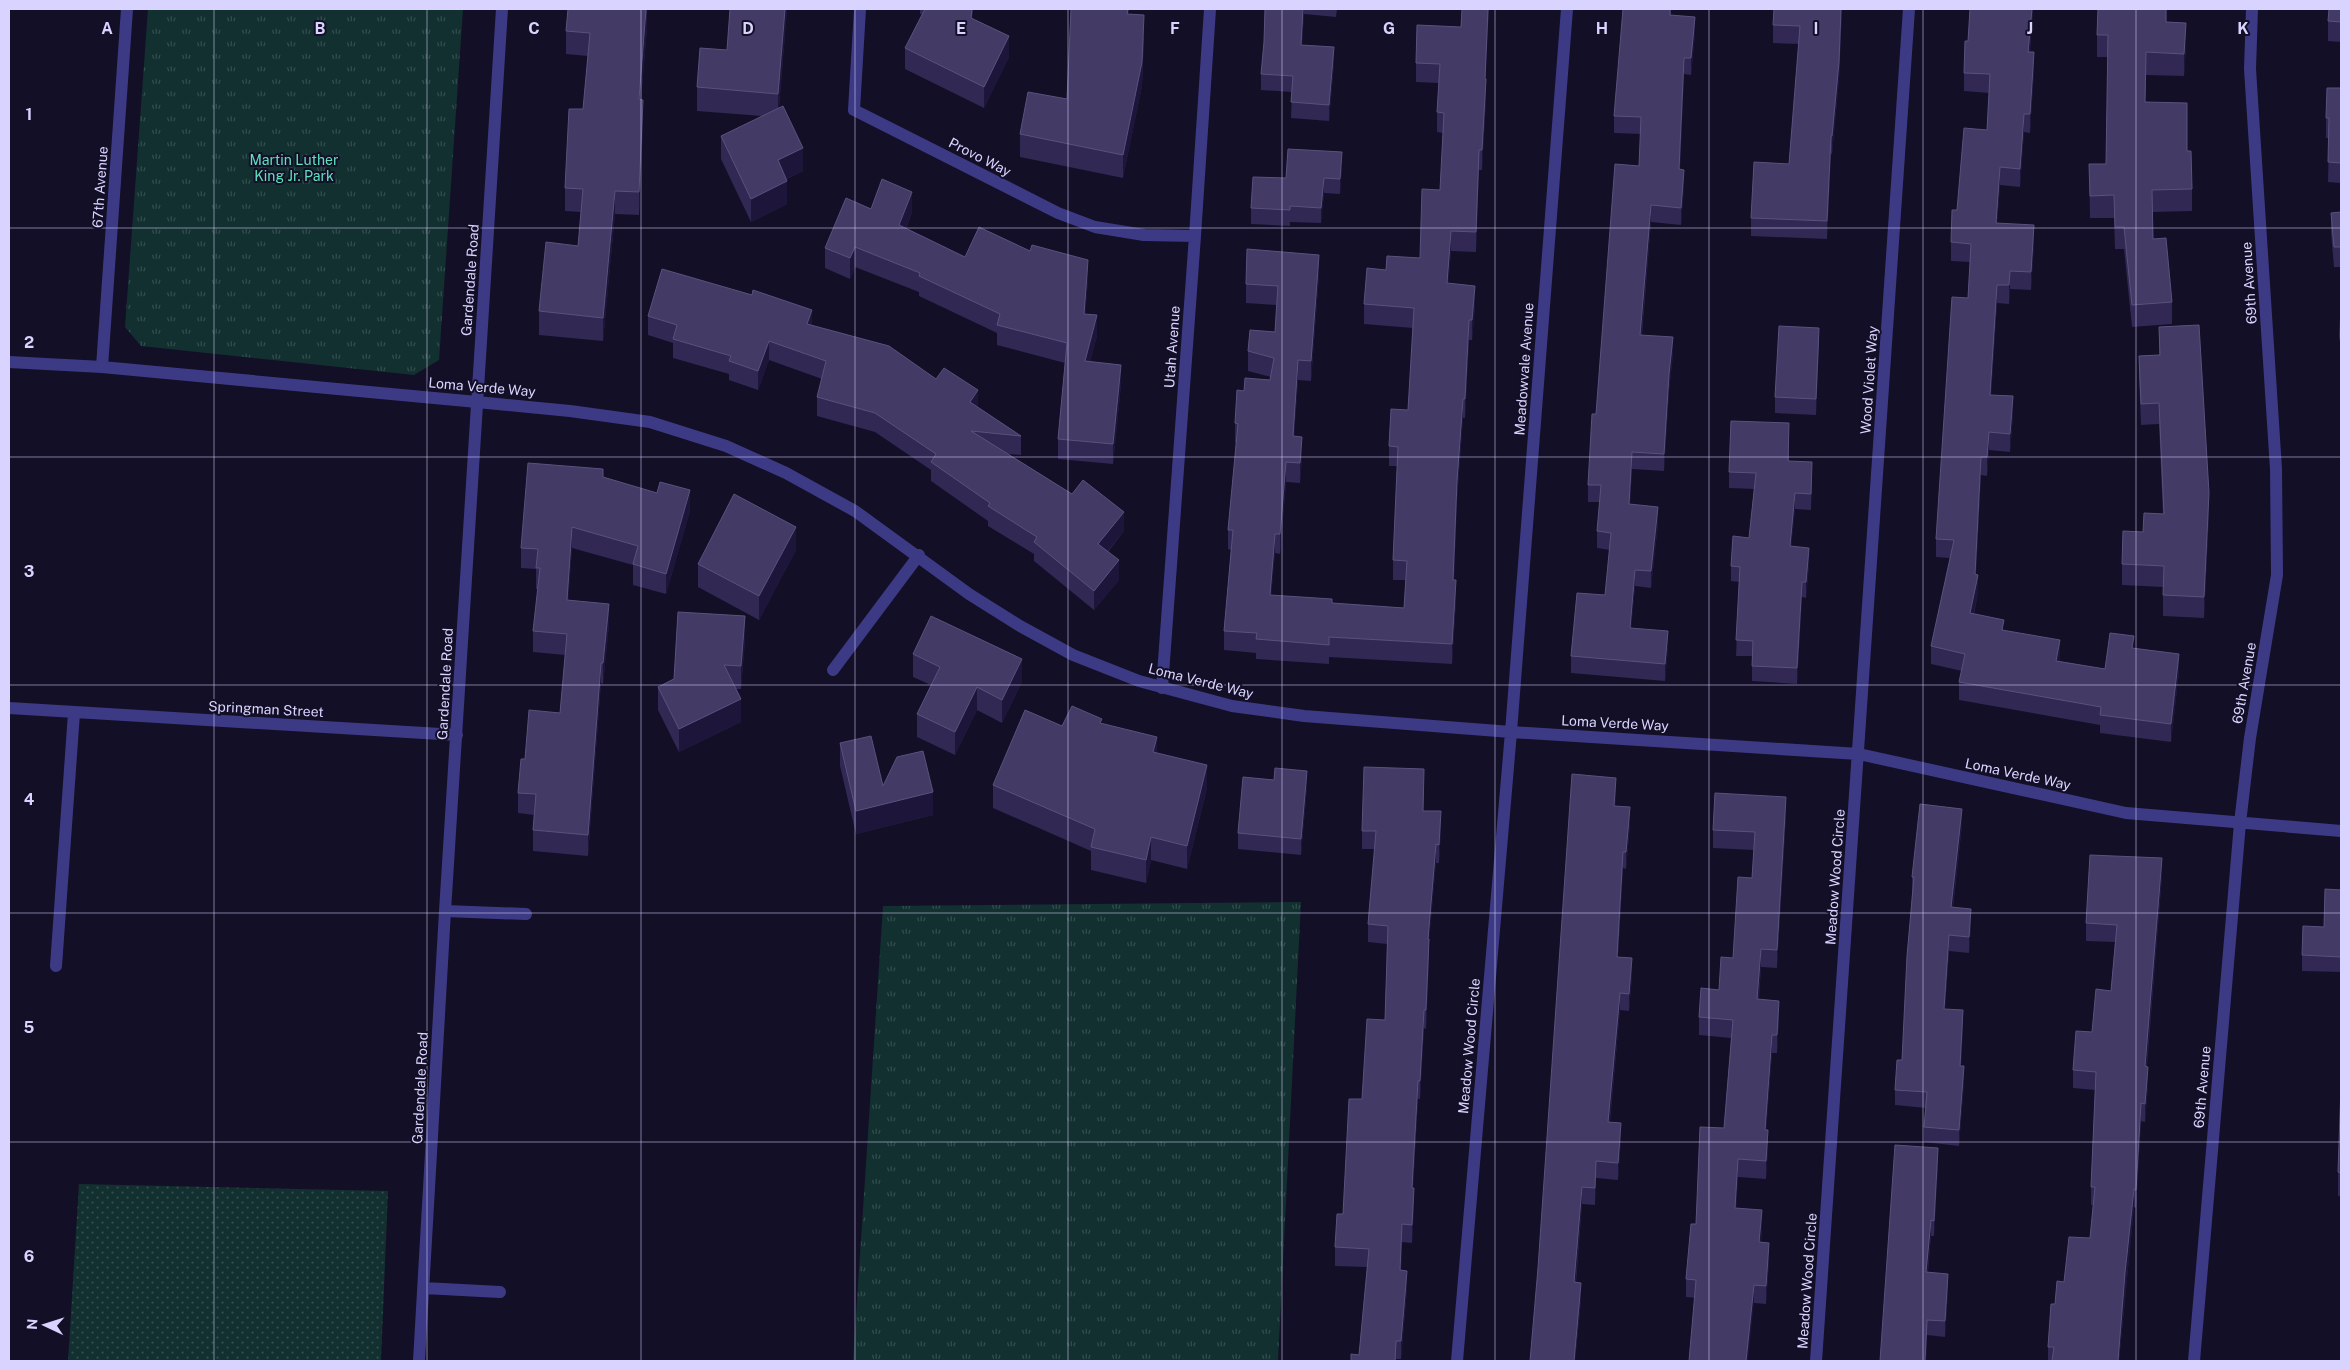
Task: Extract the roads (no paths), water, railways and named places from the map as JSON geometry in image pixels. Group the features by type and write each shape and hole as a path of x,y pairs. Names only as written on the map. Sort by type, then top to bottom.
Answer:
{"street":[{"name":"67th Avenue","path":"102,367 127,9"},
{"name":"Gardendale Road","path":"419,1361 445,911 502,9"},
{"name":"Provo Way","path":"860,9 854,110 1058,213 1095,227 1144,235 1195,236"},
{"name":"Utah Avenue","path":"1162,688 1210,9"},
{"name":"Meadowvale Avenue","path":"1511,732 1568,9"},
{"name":"Wood Violet Way","path":"1859,754 1909,9"},
{"name":"69th Avenue","path":"2194,1361 2240,823 2250,738 2277,575 2276,469 2250,69 2252,9"},
{"name":"Loma Verde Way","path":"9,362 102,367 570,410 650,422 726,446 786,472 847,506 919,555 969,594 1020,626 1073,654 1162,688 1232,706 1304,716 1511,732 1859,754 2126,813 2341,831"},
{"path":"833,670 919,555"},
{"name":"Springman Street","path":"9,708 457,735"},
{"path":"56,966 74,713"},
{"name":"Meadow Wood Circle","path":"1457,1361 1511,732"},
{"name":"Meadow Wood Circle","path":"1816,1361 1859,754"},
{"path":"445,911 526,914"},
{"path":"424,1288 500,1292"}],"park label":[{"name":"Martin Luther King Jr. Park","path":"294,168"}]}
